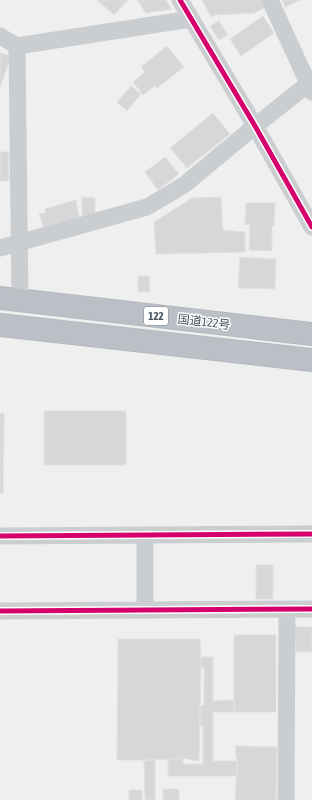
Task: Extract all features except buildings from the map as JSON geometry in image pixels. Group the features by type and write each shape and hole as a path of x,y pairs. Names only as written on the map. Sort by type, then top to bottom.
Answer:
{"highway":[{"name":"国道122号","path":"10,299 312,334"},
{"name":"122","path":"0,324 312,360"}],"street":[{"path":"180,0 255,126 312,227"},
{"path":"0,248 147,207 184,185 255,126 310,86 270,0"},
{"path":"0,36 17,46 191,19"},
{"path":"10,299 19,243 17,46"},
{"path":"0,536 312,534"},
{"path":"145,535 145,610"},
{"path":"0,611 312,609"},
{"path":"286,800 287,610"}],"cycle path":[{"path":"180,0 255,126 312,227"},
{"path":"0,536 312,534"},
{"path":"0,611 312,609"}]}
